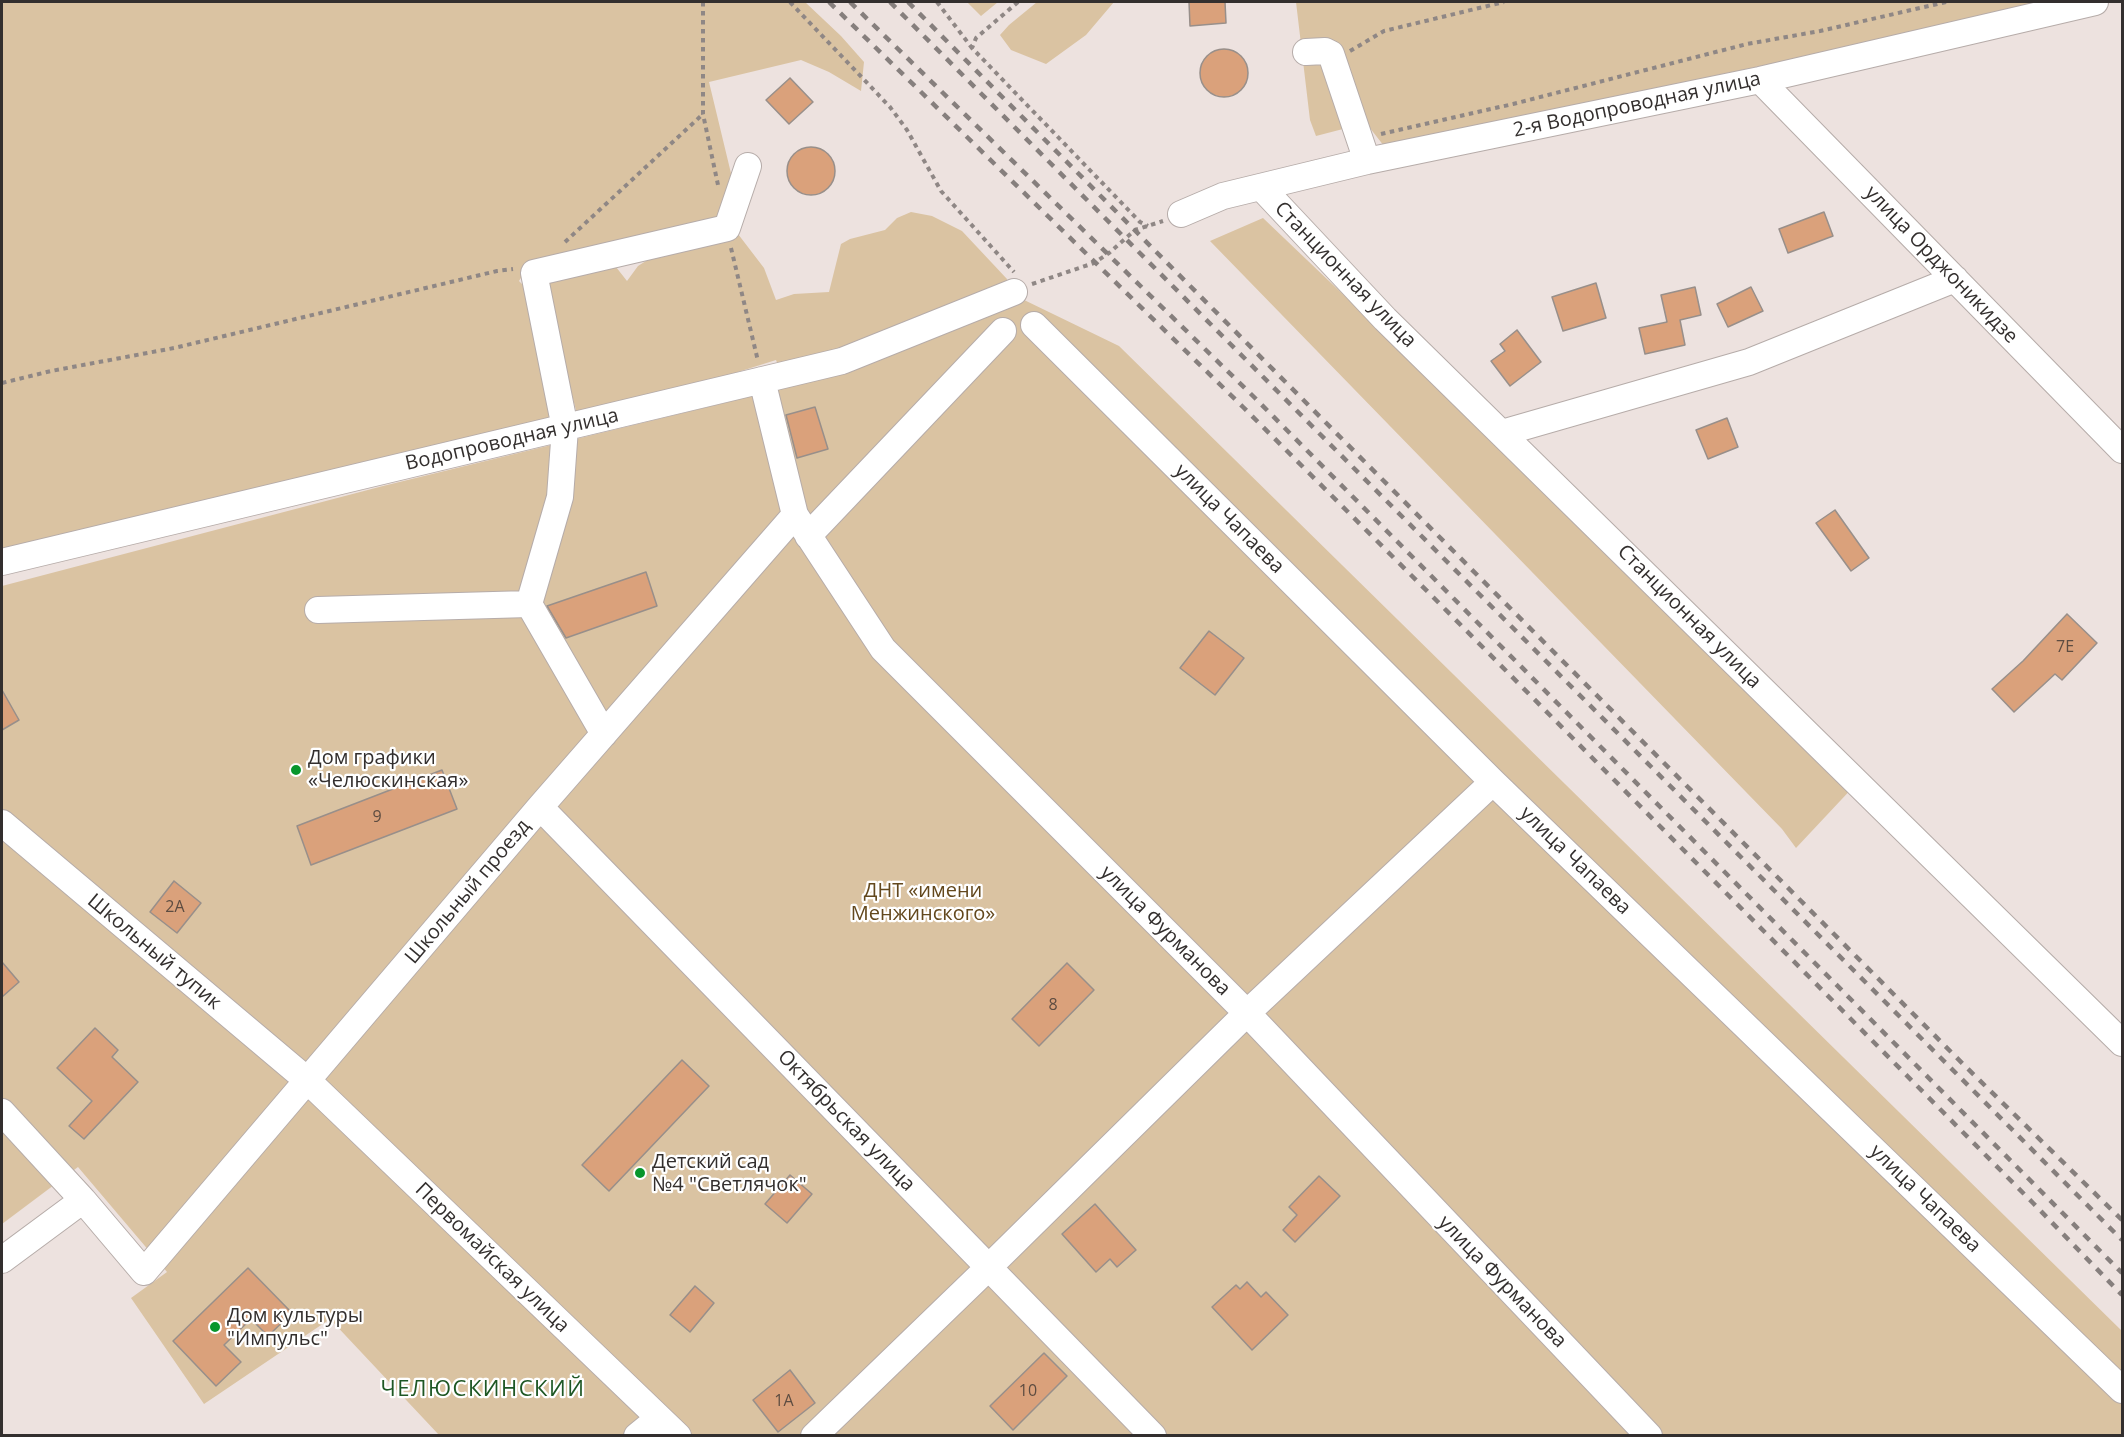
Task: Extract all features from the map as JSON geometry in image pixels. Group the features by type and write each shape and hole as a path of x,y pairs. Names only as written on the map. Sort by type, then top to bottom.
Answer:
{"street":[{"name":"2-я Водопроводная улица","path":"1181,214 1223,196 1261,187 1363,151 1760,80 2095,2"},
{"path":"1306,52 1325,51 1331,54 1363,151"},
{"name":"улица Орджоникидзе","path":"1760,80 2122,450"},
{"path":"604,734 528,604 560,497 565,428 534,273 727,228 748,166"},
{"name":"Станционная улица","path":"1261,187 1385,320 2120,1037"},
{"path":"1502,433 1749,362 1955,279"},
{"name":"Водопроводная улица","path":"2,562 842,361 1020,285"},
{"name":"улица Чапаева","path":"1034,325 1493,782 2122,1390"},
{"name":"Школьный проезд","path":"83,1200 144,1272 604,734 802,525 1003,331"},
{"name":"улица Фурманова","path":"762,380 802,525 883,649 1247,1013 1649,1436"},
{"path":"318,610 528,604"},
{"path":"814,1436 1247,1013 1493,782"},
{"name":"Октябрьская улица","path":"540,807 1153,1436"},
{"name":"Школьный тупик","path":"2,823 307,1080"},
{"name":"Первомайская улица","path":"307,1080 678,1436"},
{"path":"2,1112 83,1200 2,1260"},
{"path":"637,1436 659,1418"}],"path":[{"path":"790,2 890,106 907,130 941,191 1020,285 1094,263 1135,230 1181,214"},
{"path":"937,2 972,48 1140,222 1148,227"},
{"path":"972,48 976,38 1018,2"},
{"path":"1338,72 1350,51 1384,31 1504,2"},
{"path":"1363,151 1385,132 1513,104 1747,44 1820,31 1947,2"},
{"path":"558,249 703,114"},
{"path":"2,383 185,345 511,268 534,273"}],"green space":[{"path":"2,2 805,2 841,36 864,62 861,91 829,72 801,60 709,82 742,219 527,268 519,281 526,288 616,267 627,281 638,266 649,259 663,257 722,236 738,234 764,268 776,300 794,294 829,292 841,244 850,239 885,230 897,218 911,212 932,216 962,231 1007,279 1006,287 780,370 776,360 668,394 577,414 571,391 548,397 550,419 2,550"},
{"path":"967,2 998,2 981,16"},
{"path":"1037,2 1114,2 1086,35 1046,64 1011,50 1000,35"},
{"path":"1296,2 2042,2 1798,58 1384,146 1366,123 1316,136 1310,120"},
{"path":"1263,218 1856,784 1796,848 1782,829 1210,241"},
{"name":"ДНТ «имени Менжинского»","path":"1020,298 1119,346 2122,1331 2122,1435 439,1435 330,1319 204,1404 131,1298 167,1272 78,1167 2,1224 2,586 383,486 776,389"}],"building":[{"path":"1189,2 1225,2 1226,23 1190,26"},
{"path":"1219,49 1229,49 1241,56 1248,68 1248,78 1241,90 1229,97 1219,97 1204,86 1200,78 1200,68 1211,53"},
{"path":"790,78 813,102 789,124 766,100"},
{"path":"806,147 816,147 828,154 835,166 835,176 828,188 816,195 806,195 791,184 787,176 787,166 798,151"},
{"path":"1824,212 1833,236 1788,253 1779,229"},
{"path":"1596,283 1606,318 1563,331 1552,297"},
{"path":"1695,287 1701,315 1680,320 1685,345 1645,354 1639,328 1667,322 1661,295"},
{"path":"1751,287 1763,311 1728,327 1717,304"},
{"path":"1517,330 1541,362 1510,386 1491,361 1505,351 1500,344"},
{"path":"815,407 828,449 797,458 786,415"},
{"path":"1727,418 1738,447 1708,459 1696,430"},
{"path":"1835,510 1869,558 1851,571 1816,523"},
{"path":"646,572 657,606 566,638 547,606"},
{"path":"2067,614 2097,643 2062,680 2055,674 2014,712 1992,689 2023,661"},
{"path":"1209,631 1244,658 1215,695 1180,668"},
{"path":"2,690 19,720 2,730"},
{"path":"442,770 457,809 311,865 297,826"},
{"path":"174,881 201,903 177,933 150,912"},
{"path":"2,962 19,982 2,997"},
{"path":"1067,963 1094,990 1039,1046 1012,1019"},
{"path":"95,1028 118,1050 112,1057 138,1082 84,1139 69,1126 92,1101 57,1068"},
{"path":"682,1060 709,1086 609,1191 582,1165"},
{"path":"790,1175 812,1194 787,1223 765,1204"},
{"path":"1319,1176 1340,1196 1295,1242 1283,1230 1297,1215 1289,1207"},
{"path":"1095,1204 1136,1250 1117,1267 1110,1259 1096,1272 1062,1234"},
{"name":"Дом культуры \"Импульс\"","path":"248,1268 292,1313 268,1336 251,1319 224,1345 241,1362 216,1386 173,1341"},
{"path":"1247,1282 1261,1297 1266,1292 1288,1315 1252,1350 1212,1307 1236,1285 1240,1289"},
{"path":"695,1286 714,1303 690,1332 670,1315"},
{"path":"1044,1353 1067,1376 1013,1430 990,1406"},
{"path":"790,1370 815,1403 778,1432 753,1400"}],"railway":[{"path":"829,2 1243,407 2122,1295"},
{"path":"850,2 1255,398 2122,1273"},
{"path":"890,2 2122,1240"},
{"path":"908,2 1964,1065 2122,1220"}],"place":[{"name":"Дом графики «Челюскинская»","path":"296,770"},
{"name":"Детский сад №4 \"Светлячок\"","path":"640,1173"},
{"name":"Дом культуры \"Импульс\"","path":"215,1327"}],"district":[{"name":"ЧЕЛЮСКИНСКИЙ","path":"483,1390"}]}
